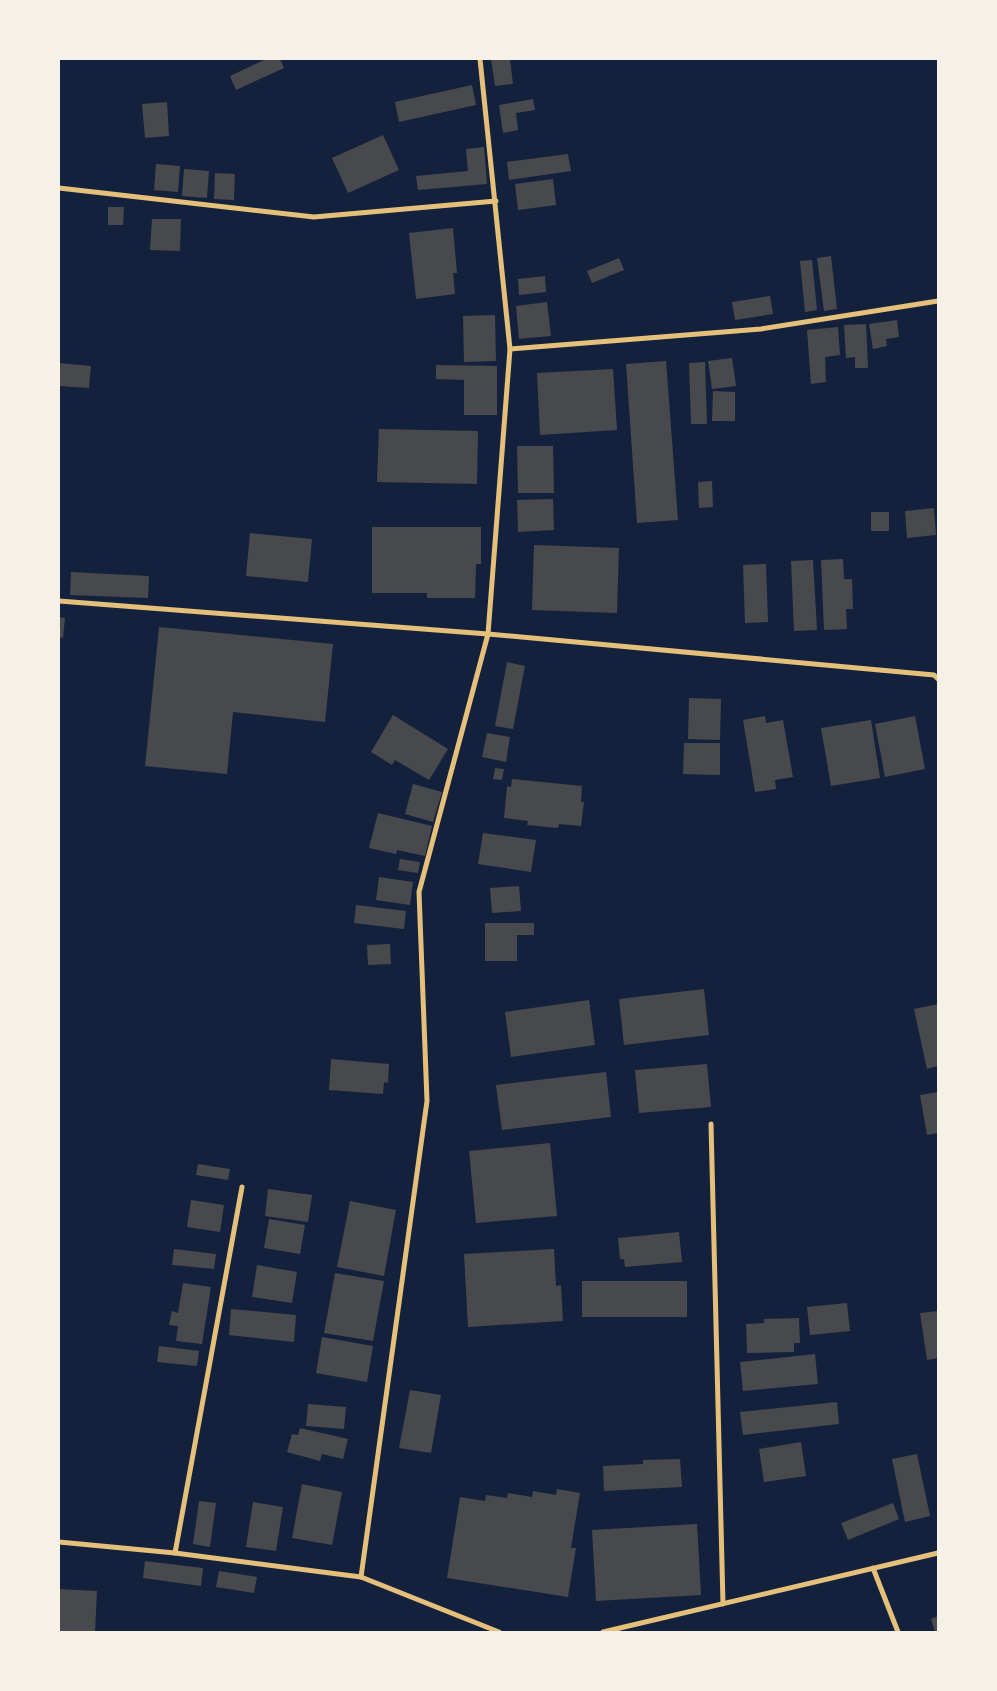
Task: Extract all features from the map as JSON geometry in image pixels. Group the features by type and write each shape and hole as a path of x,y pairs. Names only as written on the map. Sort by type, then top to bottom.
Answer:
{"street":[{"path":"361,1577 427,1101 419,892 488,634 510,349 480,59"},
{"path":"59,188 314,217 496,200"},
{"path":"510,349 761,328 938,301"},
{"path":"59,601 488,634 937,676"},
{"path":"711,1124 723,1604"},
{"path":"175,1553 242,1187"},
{"path":"59,1542 175,1553 361,1577 499,1632"},
{"path":"603,1632 938,1552"},
{"path":"873,1568 898,1632"}],"building":[{"path":"266,59 280,59 284,68 236,90 230,76"},
{"path":"491,59 510,59 513,84 495,86"},
{"path":"472,85 476,105 399,122 395,102"},
{"path":"533,99 535,110 516,113 518,130 503,133 499,105"},
{"path":"167,102 169,136 145,138 142,104"},
{"path":"383,135 399,170 348,193 332,158"},
{"path":"484,147 487,184 418,190 416,176 468,171 466,149"},
{"path":"568,154 571,171 509,180 507,162"},
{"path":"156,164 180,166 178,192 154,190"},
{"path":"184,169 209,171 207,198 182,196"},
{"path":"215,173 235,174 234,200 214,199"},
{"path":"553,179 556,205 518,210 515,184"},
{"path":"108,207 124,207 123,225 108,225"},
{"path":"152,219 181,219 180,251 150,250"},
{"path":"453,228 457,273 453,273 455,294 416,299 409,233"},
{"path":"831,256 837,309 824,311 817,258"},
{"path":"619,258 624,270 592,283 587,271"},
{"path":"812,260 817,310 805,312 800,261"},
{"path":"545,276 546,292 519,295 518,279"},
{"path":"770,296 773,314 735,320 732,302"},
{"path":"547,302 551,336 519,339 516,306"},
{"path":"495,315 496,361 464,362 463,316"},
{"path":"897,320 899,337 886,339 887,346 873,349 869,324"},
{"path":"866,324 868,368 855,368 855,357 846,358 844,325"},
{"path":"838,327 840,355 825,357 826,382 811,384 807,330"},
{"path":"732,358 736,386 712,389 708,361"},
{"path":"666,361 678,520 637,523 626,364"},
{"path":"705,362 707,424 691,424 689,363"},
{"path":"59,363 91,366 89,388 59,386"},
{"path":"436,365 497,366 497,415 464,415 464,380 436,379"},
{"path":"613,369 617,430 540,435 537,373"},
{"path":"713,391 735,392 735,421 712,421"},
{"path":"379,429 478,431 477,484 377,482"},
{"path":"517,446 553,446 554,493 518,493"},
{"path":"712,481 713,507 699,508 698,482"},
{"path":"553,499 554,530 518,532 517,500"},
{"path":"934,508 936,535 907,538 905,511"},
{"path":"871,512 889,512 889,531 871,531"},
{"path":"372,527 481,527 481,564 476,564 475,598 427,598 427,593 372,593"},
{"path":"250,533 312,539 308,582 246,576"},
{"path":"534,545 619,548 617,613 532,610"},
{"path":"843,559 844,579 852,579 853,609 846,609 847,629 824,630 821,560"},
{"path":"813,560 817,630 794,631 791,561"},
{"path":"766,564 768,622 745,623 743,565"},
{"path":"71,572 149,576 148,598 70,595"},
{"path":"59,617 65,618 63,638 59,637"},
{"path":"159,627 333,644 325,722 233,712 227,774 145,766"},
{"path":"507,662 525,666 513,729 495,726"},
{"path":"689,698 721,699 720,740 688,739"},
{"path":"393,715 448,749 429,780 395,760 392,765 371,752"},
{"path":"765,716 766,723 783,720 793,777 775,780 776,789 755,792 743,720"},
{"path":"915,716 925,769 885,777 875,724"},
{"path":"871,720 880,778 831,786 821,728"},
{"path":"487,733 510,737 506,762 482,757"},
{"path":"684,743 720,743 720,775 683,774"},
{"path":"495,768 504,769 502,780 493,779"},
{"path":"512,779 582,786 581,802 584,802 581,826 559,824 558,828 527,825 528,821 504,818 507,786 511,787"},
{"path":"413,784 442,792 433,822 405,814"},
{"path":"378,813 432,826 425,856 397,850 396,854 369,848"},
{"path":"483,833 536,840 531,872 478,864"},
{"path":"400,859 420,862 418,873 398,870"},
{"path":"379,877 413,882 410,905 376,900"},
{"path":"519,886 521,911 492,913 490,888"},
{"path":"356,905 406,911 404,929 354,923"},
{"path":"485,923 534,923 534,935 517,935 517,961 485,961"},
{"path":"390,944 391,964 368,965 367,945"},
{"path":"704,989 709,1035 624,1045 619,999"},
{"path":"589,1000 595,1045 511,1057 505,1012"},
{"path":"938,1004 938,1066 927,1069 914,1009"},
{"path":"331,1059 389,1064 388,1083 384,1082 383,1094 329,1090"},
{"path":"707,1064 711,1107 639,1113 635,1070"},
{"path":"606,1072 611,1117 502,1130 496,1085"},
{"path":"938,1092 938,1133 927,1135 920,1095"},
{"path":"550,1143 557,1216 476,1223 469,1151"},
{"path":"198,1164 230,1169 228,1180 196,1175"},
{"path":"268,1189 312,1195 308,1222 265,1216"},
{"path":"191,1200 224,1205 220,1232 187,1227"},
{"path":"350,1201 396,1210 384,1276 337,1267"},
{"path":"269,1219 305,1225 300,1254 264,1248"},
{"path":"679,1232 682,1262 625,1267 624,1259 620,1259 618,1238"},
{"path":"174,1249 216,1254 214,1269 172,1265"},
{"path":"554,1249 556,1286 561,1285 563,1321 468,1327 464,1254"},
{"path":"257,1265 297,1272 292,1303 252,1297"},
{"path":"335,1273 384,1281 373,1341 324,1333"},
{"path":"582,1281 687,1281 687,1317 582,1317"},
{"path":"183,1283 211,1287 202,1344 176,1341 178,1326 169,1325 172,1311 178,1313"},
{"path":"847,1303 850,1331 810,1335 807,1307"},
{"path":"231,1309 296,1315 294,1342 229,1335"},
{"path":"938,1311 938,1358 927,1360 920,1313"},
{"path":"799,1318 800,1343 794,1343 794,1352 747,1353 746,1324 764,1323 764,1319"},
{"path":"322,1337 373,1346 367,1382 316,1373"},
{"path":"159,1346 199,1351 197,1366 157,1362"},
{"path":"815,1354 818,1384 743,1391 740,1362"},
{"path":"410,1390 441,1395 431,1453 399,1448"},
{"path":"837,1402 839,1424 743,1435 740,1412"},
{"path":"308,1404 346,1407 344,1429 306,1426"},
{"path":"300,1428 348,1439 343,1459 322,1454 320,1461 287,1452 292,1434 298,1435"},
{"path":"801,1442 806,1476 764,1482 759,1449"},
{"path":"917,1454 930,1516 905,1522 892,1459"},
{"path":"680,1459 682,1487 604,1491 603,1466 643,1464 643,1460"},
{"path":"302,1484 342,1492 332,1545 292,1538"},
{"path":"557,1489 580,1493 571,1548 576,1548 568,1597 447,1578 460,1497 485,1501 486,1495 507,1498 508,1493 532,1497 533,1491 556,1495"},
{"path":"199,1501 216,1503 210,1547 193,1544"},
{"path":"253,1502 283,1507 276,1551 246,1547"},
{"path":"893,1503 899,1519 848,1540 841,1523"},
{"path":"697,1524 701,1595 596,1601 592,1530"},
{"path":"145,1561 203,1568 201,1586 143,1578"},
{"path":"219,1571 257,1577 254,1593 216,1587"},
{"path":"59,1589 97,1591 95,1632 59,1632"},
{"path":"938,1616 938,1632 935,1632 931,1619"}]}
